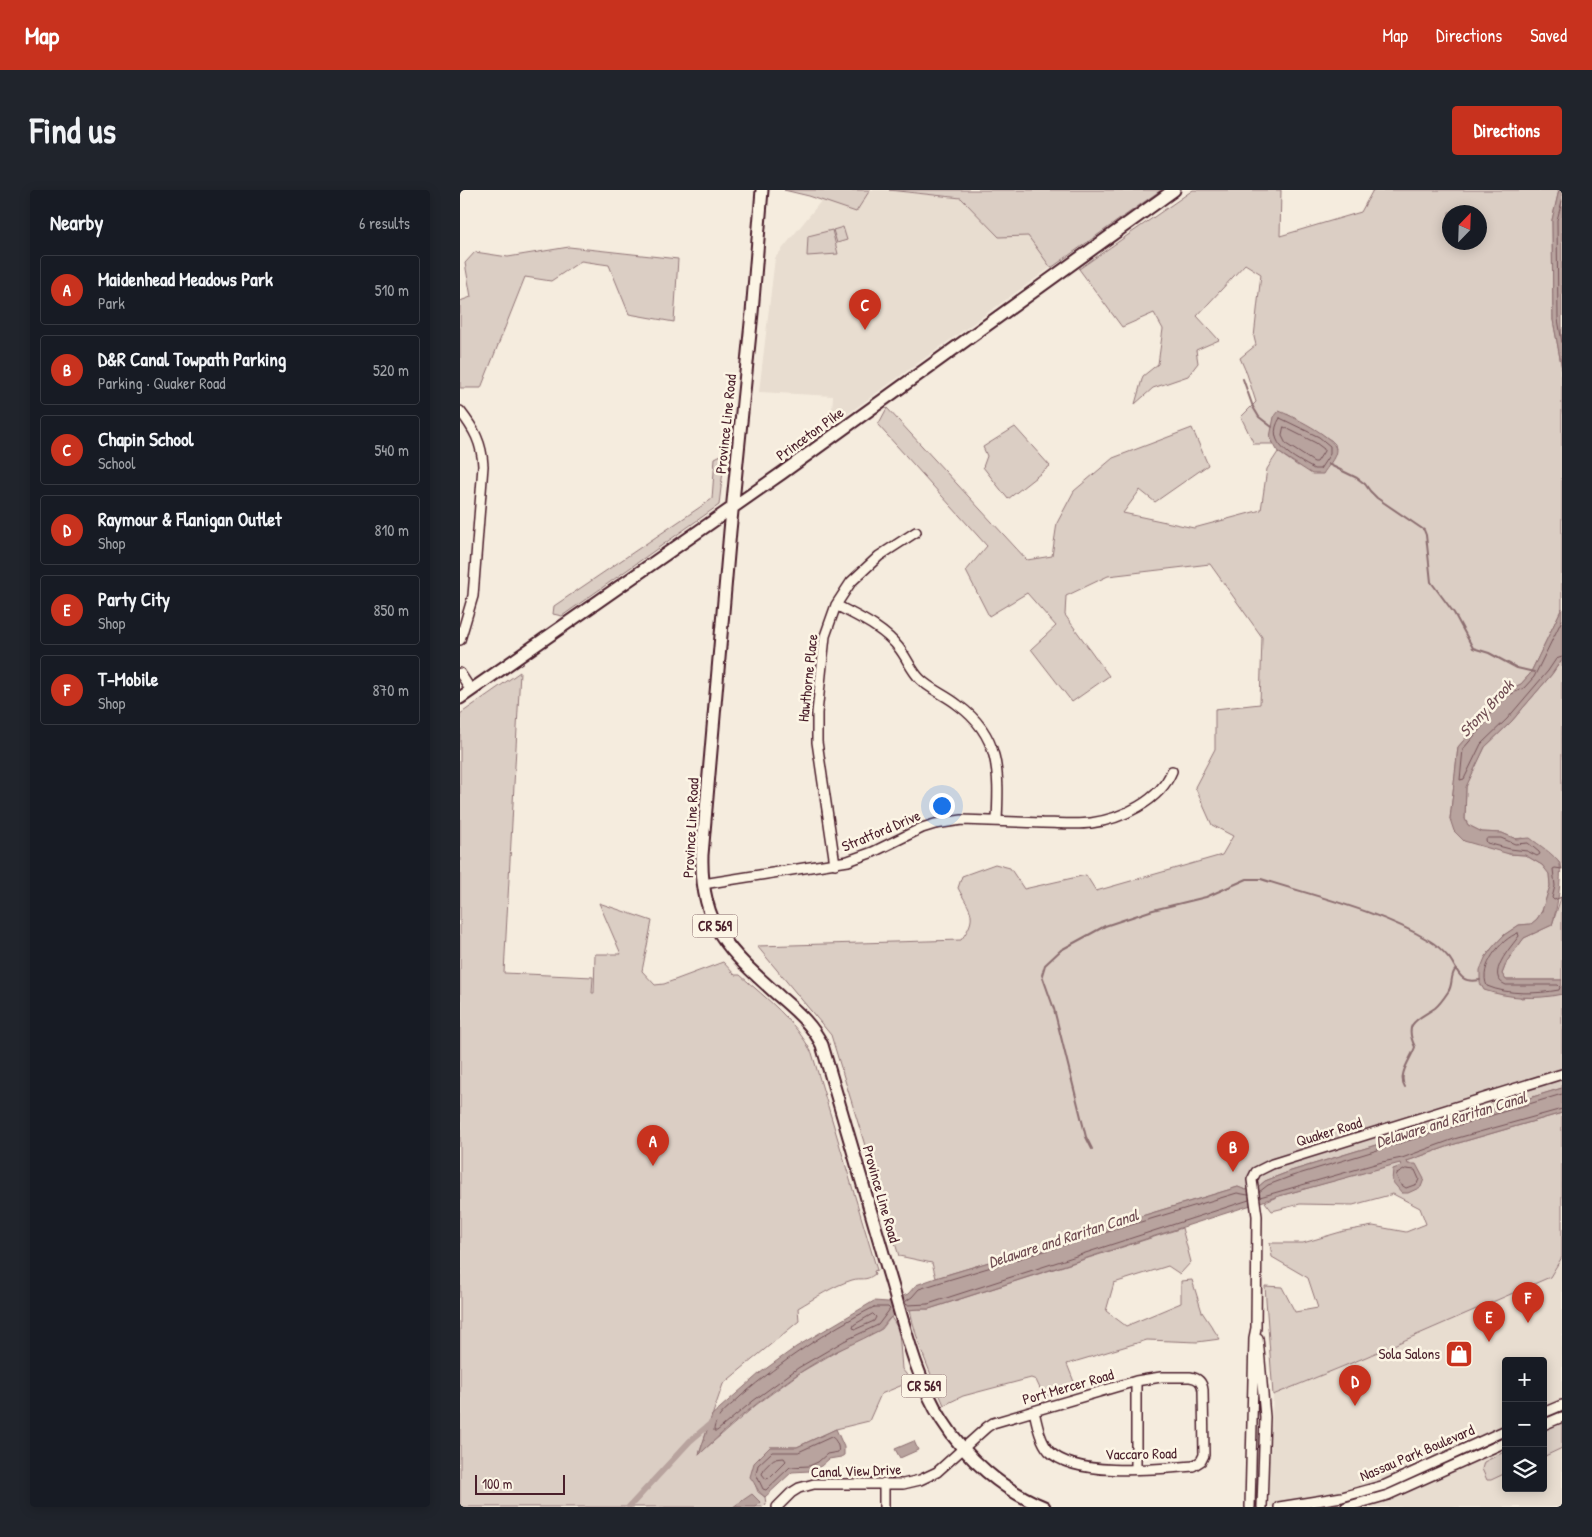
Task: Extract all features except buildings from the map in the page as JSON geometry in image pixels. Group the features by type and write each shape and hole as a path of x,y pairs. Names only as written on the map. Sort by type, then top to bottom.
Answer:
{"main road":[{"name":"Province Line Road","path":"762,190 702,854 703,884 710,913 731,950 740,961 806,1020 822,1045 895,1294 918,1369 931,1402 963,1449 989,1474 1004,1485 1044,1507"},
{"name":"Princeton Pike","path":"460,698 732,508 1174,190"}],"street":[{"path":"460,411 477,436 482,452 483,466 474,596 460,640"},
{"name":"Hawthorne Place","path":"835,864 818,758 816,725 823,648 836,605 859,573 879,556 916,532"},
{"path":"836,605 882,631 898,647 919,678 936,692 960,706 977,722 990,743 997,766 999,783 997,822"},
{"path":"460,673 471,690"},
{"name":"Stratford Drive","path":"703,884 835,864 862,857 909,833 935,824 962,820 1079,824 1106,820 1133,809 1154,795 1165,784 1172,771"},
{"name":"Quaker Road","path":"1262,1507 1266,1417 1256,1328 1257,1231 1252,1185 1253,1175 1272,1164 1562,1074"},
{"name":"Quaker Road","path":"1250,1507 1254,1338 1256,1328"},
{"name":"Port Mercer Road","path":"963,1449 993,1423 1136,1381 1161,1377 1197,1377 1203,1390 1203,1463"},
{"path":"1136,1381 1136,1469"},
{"path":"1547,1411 1562,1404"},
{"name":"Vaccaro Road","path":"1034,1411 1043,1441 1050,1452 1055,1456 1088,1467 1111,1470 1191,1466 1203,1463"},
{"path":"1547,1423 1562,1417"},
{"name":"Nassau Park Boulevard","path":"1279,1507 1363,1492 1502,1432"},
{"name":"Nassau Park Boulevard","path":"1346,1507 1388,1496 1502,1444"},
{"name":"Canal View Drive","path":"777,1507 791,1493 806,1485 911,1483 929,1477 963,1449"},
{"path":"1464,1449 1467,1460"},
{"path":"884,1483 884,1507"}],"shaded area":[{"path":"784,190 870,190 856,212 809,196"},
{"path":"830,190 889,190 1048,208 1075,250 831,426 833,396 759,392 775,258"},
{"path":"889,190 1161,190 1051,268 1028,236 999,237 961,198"},
{"path":"1193,190 1281,190 1280,236 1361,212 1373,190 1559,190 1552,220 1553,320 1562,369 1562,608 1530,674 1521,684 1504,692 1485,712 1482,719 1458,747 1450,819 1509,854 1525,855 1542,865 1549,873 1550,886 1542,911 1537,919 1531,924 1519,925 1504,935 1485,958 1521,998 1562,994 1562,1088 1291,1171 1265,1181 1258,1187 1245,1190 1238,1187 936,1278 932,1263 899,1256 831,1035 757,946 961,940 967,932 971,919 969,908 958,888 962,876 995,864 1010,868 1024,889 1086,875 1096,891 1222,855 1233,836 1212,825 1195,787 1215,749 1215,709 1260,704 1262,637 1210,564 1108,576 1066,596 1065,615 1109,676 1072,702 1031,649 1056,626 1027,593 989,616 966,571 987,546 878,425 887,408 1027,560 1052,556 1057,523 1074,491 1113,458 1192,428 1208,465 1155,502 1140,490 1123,513 1194,528 1261,510 1267,469 1278,452 1298,466 1336,449 1335,444 1331,440 1287,414 1270,437 1273,444 1254,444 1241,417 1256,402 1240,358 1256,345 1254,337 1261,274 1245,264 1197,316 1219,340 1196,350 1198,363 1188,376 1153,388 1135,404 1143,376 1158,364 1163,329 1154,313 1122,327 1079,269"},
{"path":"843,227 847,240 837,243 833,230"},
{"path":"832,230 838,254 807,256 808,236"},
{"path":"569,247 678,259 674,322 629,314 609,265 581,261 551,281 525,277 481,388 460,388 460,301 471,297 465,263 475,252 508,257"},
{"path":"1015,427 1050,466 1008,499 983,467 987,456 983,447"},
{"path":"725,453 719,505 562,616 553,614 554,606 712,499 715,458"},
{"path":"1562,659 1562,869 1559,862 1522,838 1516,839 1502,833 1482,832 1468,825 1465,819 1466,786 1485,747 1511,722 1552,674"},
{"path":"520,672 504,973 593,977 592,993 594,993 595,954 621,954 599,903 652,921 642,971 655,985 664,984 723,962 735,975 740,975 789,1020 812,1053 877,1270 869,1278 855,1279 845,1283 824,1292 798,1308 799,1321 723,1384 699,1454 756,1405 801,1372 846,1346 882,1329 891,1317 899,1330 902,1369 914,1384 905,1384 881,1394 869,1421 836,1429 797,1447 770,1447 755,1484 758,1492 765,1497 766,1504 763,1507 460,1507 460,714"},
{"path":"1562,895 1562,980 1506,980 1502,974 1507,961 1524,938 1552,925"},
{"path":"1562,1113 1562,1257 1550,1277 1273,1395 1265,1286 1282,1287 1295,1312 1318,1308 1308,1278 1272,1257 1270,1243 1303,1243 1344,1231 1373,1226 1406,1232 1426,1224 1420,1208 1393,1194 1353,1205 1300,1204 1272,1211 1265,1202 1279,1196 1400,1162 1401,1166 1408,1164 1407,1161 1455,1144"},
{"path":"1182,1228 1191,1262 1180,1274 1168,1266 1114,1283 1106,1311 1126,1326 1181,1303 1181,1281 1192,1280 1202,1312 1220,1339 1197,1342 1147,1340 1067,1364 1076,1387 1044,1397 1036,1380 1031,1378 963,1396 944,1405 920,1346 910,1309 929,1309"},
{"path":"1562,1257 1562,1507 1270,1507 1268,1489 1273,1395 1550,1277"},
{"path":"1562,1421 1562,1448 1547,1455 1547,1447 1547,1427"},
{"path":"1502,1453 1502,1475 1487,1480 1482,1469 1484,1462"}],"water":[{"path":"1559,190 1562,190 1562,369 1553,320 1552,220"},
{"path":"857,292 865,293 864,306 856,305"},
{"path":"1279,411 1312,427 1334,445 1336,450 1335,456 1323,474 1312,474 1278,452 1270,437 1274,417"},
{"name":"Stony Brook","path":"1562,608 1562,659 1552,674 1511,722 1485,747 1466,787 1465,819 1468,825 1482,832 1502,833 1516,839 1530,838 1550,853 1560,864 1559,894 1552,925 1524,938 1507,961 1502,974 1506,980 1562,980 1562,994 1542,997 1503,995 1484,990 1480,983 1480,970 1485,958 1504,935 1519,925 1531,924 1537,919 1542,911 1550,886 1549,874 1542,865 1525,855 1509,854 1464,841 1454,831 1450,819 1458,747 1482,719 1485,712 1504,692 1521,684 1530,674"},
{"path":"1562,1088 1562,1113 1455,1144 1407,1161 1408,1164 1416,1164 1424,1179 1421,1187 1408,1193 1402,1193 1392,1181 1393,1169 1401,1166 1400,1163 1279,1196 929,1309 908,1310 897,1313 878,1331 825,1357 775,1390 743,1415 699,1455 712,1415 760,1373 796,1347 874,1301 888,1302 908,1294 916,1285 936,1278 1238,1187 1246,1190 1258,1187 1265,1181 1291,1171"},
{"path":"836,1429 844,1447 844,1455 829,1459 821,1466 810,1471 792,1472 765,1497 760,1493 750,1477 754,1463 770,1447 797,1447"},
{"path":"914,1441 918,1450 900,1458 895,1449"},
{"path":"752,1494 760,1502 756,1507 733,1507"}],"waterway":[{"path":"1243,379 1253,407 1259,417 1272,427"},
{"path":"1328,464 1357,478 1377,498 1424,530 1431,582 1454,613 1473,648 1489,653 1517,668 1534,672"},
{"path":"1092,1149 1086,1137 1054,1009 1042,975 1045,965 1061,950 1105,926 1153,910 1206,897 1247,879 1261,879 1347,905 1410,930 1440,949 1450,959 1464,979 1480,980"},
{"path":"1405,1087 1403,1082 1404,1072 1415,1047 1411,1027 1418,1019 1442,1001 1450,989 1452,975 1455,970"},
{"name":"Delaware and Raritan Canal","path":"629,1507 690,1441 716,1419"}],"place":[{"name":"Chapin School","path":"865,330"},
{"name":"Maidenhead Meadows Park","path":"653,1166"},
{"name":"D&R Canal Towpath Parking","path":"1233,1172"},
{"name":"T-Mobile","path":"1528,1323"},
{"name":"Party City","path":"1489,1342"},
{"name":"Sola Salons","path":"1459,1354"},
{"name":"Raymour & Flanigan Outlet","path":"1355,1406"}]}
